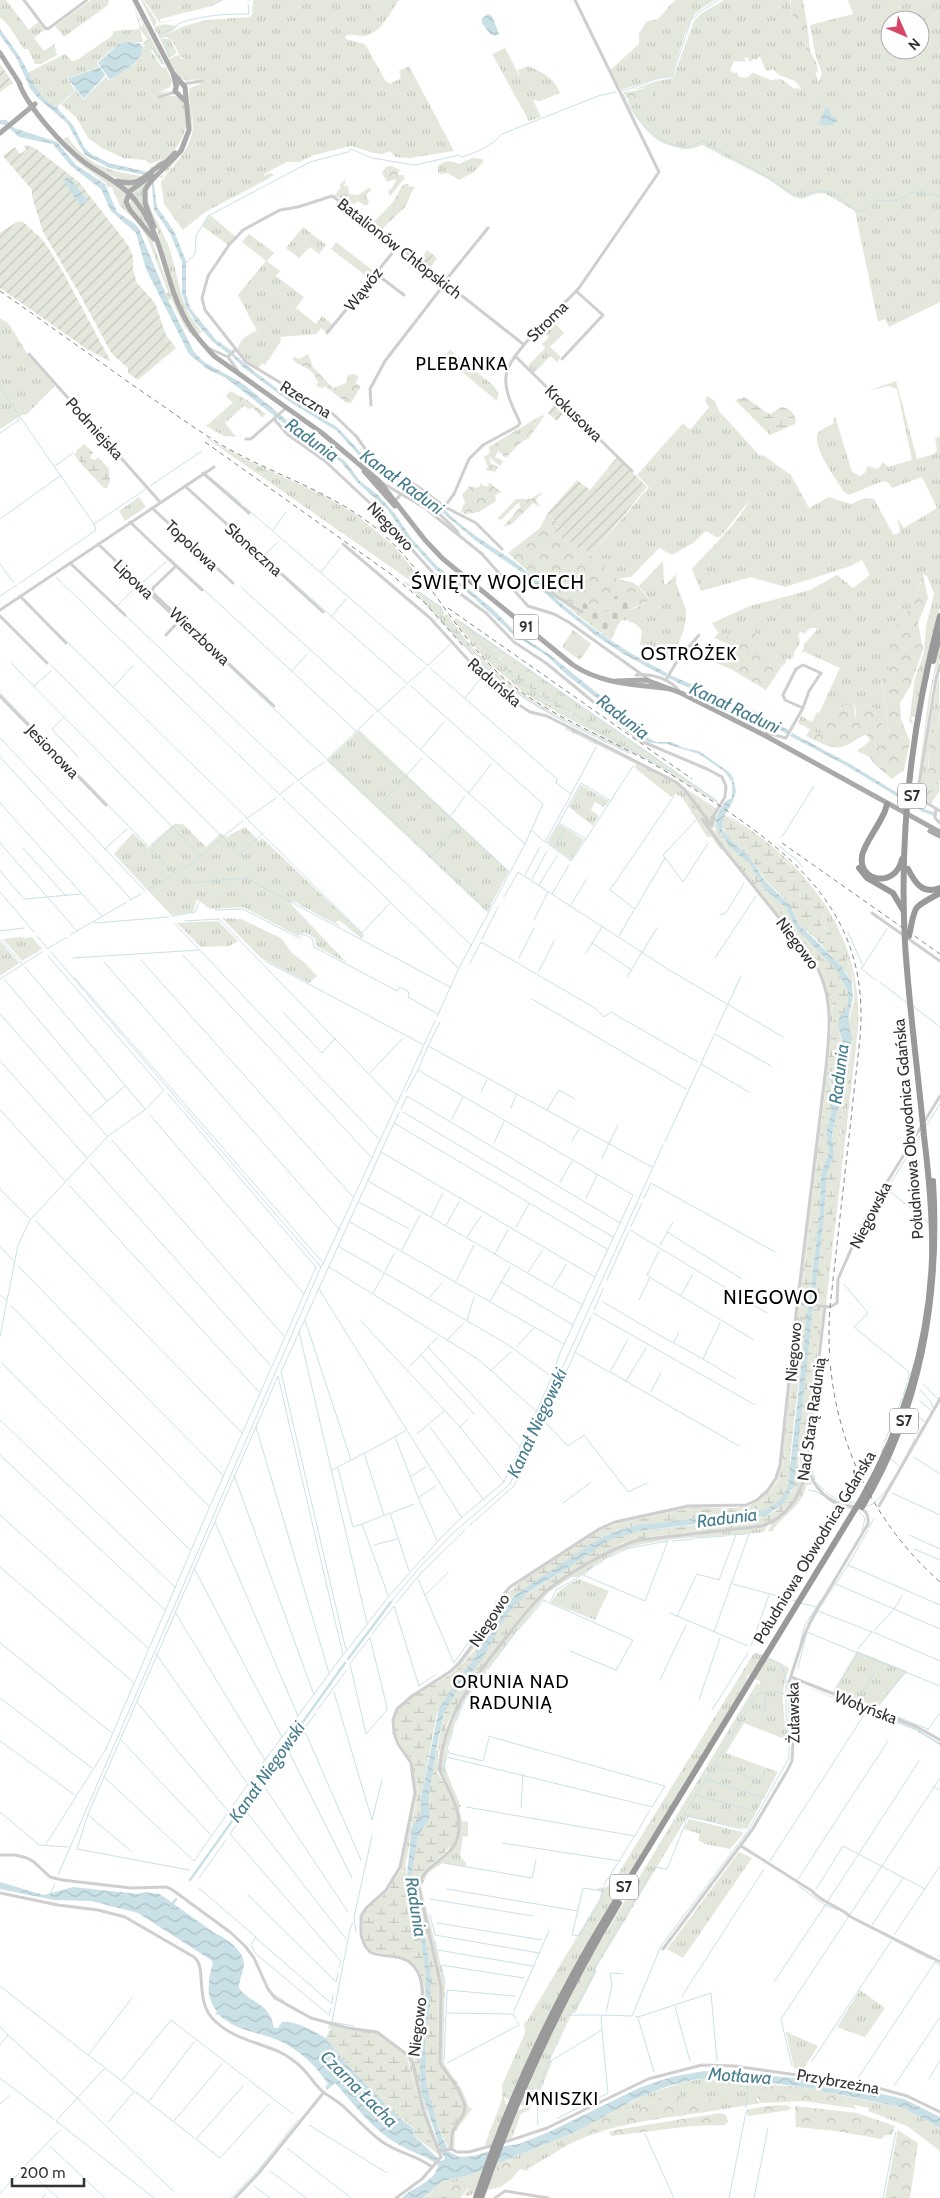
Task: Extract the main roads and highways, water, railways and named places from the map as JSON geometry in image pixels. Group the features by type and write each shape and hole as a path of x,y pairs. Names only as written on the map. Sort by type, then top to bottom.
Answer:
{"highway":[{"name":"S7","path":"919,725 922,694 940,616"},
{"name":"S7","path":"919,725 940,633"},
{"name":"Południowa Obwodnica Gdańska","path":"476,2198 512,2107 586,1960 853,1513 878,1468 904,1408 922,1345 930,1284 932,1228 929,1176 908,985 904,913 905,844 909,785 919,725"},
{"name":"Południowa Obwodnica Gdańska","path":"755,1678 870,1494 894,1447 914,1392 930,1322 936,1270 936,1220 909,936 908,869 912,792 919,725"},
{"path":"886,806 859,852 860,868 867,878 894,895 904,913"},
{"path":"874,828 862,858 864,869 872,876 883,879 896,873 901,864 905,844"},
{"path":"908,869 920,887 930,890 940,888"},
{"path":"909,936 915,908 922,902 940,893"},
{"name":"Południowa Obwodnica Gdańska","path":"481,2198 512,2107"}],"main road":[{"path":"137,0 186,103 189,123 189,134 181,151 153,174"},
{"name":"91","path":"0,53 34,108 66,144 83,161 112,179 133,197 146,216 185,320 204,346 221,362 284,410 322,433 379,481 401,510"},
{"path":"2,131 34,108"},
{"path":"155,238 128,209 126,202 129,193 145,182 181,145 189,123"},
{"path":"112,179 129,184 145,182"},
{"path":"145,182 144,200 153,220 155,238"},
{"name":"91","path":"363,468 401,510 434,551 573,665 591,675 612,681 638,680 651,682 681,694 764,734 940,836"},
{"name":"91","path":"638,680 670,689"},
{"name":"91","path":"886,806 940,832"}],"water":[{"path":"488,14 492,16 499,34 495,36 490,34 482,23 482,18"},
{"path":"0,29 21,59 37,90 55,107 57,106 73,125 84,147 91,154 109,163 147,172 153,178 157,207 174,231 186,261 186,294 190,308 216,340 232,351 229,354 213,342 196,323 186,306 182,293 182,262 170,233 154,210 152,186 145,175 110,168 85,155 67,123 38,98 30,88 17,59 0,35"},
{"path":"128,42 139,43 143,47 141,53 135,63 110,80 98,63 119,44"},
{"path":"100,67 105,75 84,99 68,79"},
{"path":"826,107 830,109 831,115 838,122 833,125 820,125 819,123"},
{"name":"Radunia","path":"0,120 6,120 14,128 57,142 76,165 105,184 117,212 135,224 139,229 170,304 194,352 204,362 242,383 306,436 345,461 360,481 378,495 395,514 412,539 438,567 463,585 461,587 436,570 407,538 387,509 358,483 340,461 313,446 226,378 207,369 189,354 146,269 136,233 111,211 101,189 71,166 53,144 19,137 6,125 0,124"},
{"path":"68,176 88,201 81,206 63,180"},
{"name":"Kanał Raduni","path":"233,353 295,402 337,427 366,458 413,486 442,507 439,510 420,494 363,460 337,431 290,402 244,368 231,355"},
{"path":"445,510 472,533 527,572 579,618 616,644 667,673 666,677 622,653 594,634 560,607 523,573 476,541 442,512"},
{"name":"Radunia","path":"465,586 496,612 515,632 549,654 634,723 648,738 656,742 671,742 684,748 699,751 729,772 733,778 736,791 733,801 722,820 722,829 751,859 765,881 790,905 798,923 842,967 852,983 853,998 848,1019 852,1039 838,1082 839,1105 832,1134 834,1155 827,1173 814,1303 809,1303 820,1210 821,1173 829,1153 826,1134 833,1102 831,1080 839,1063 842,1049 842,1040 838,1026 840,1014 843,1014 848,1004 848,991 837,970 797,929 786,908 765,889 749,863 730,847 717,828 716,820 719,811 726,801 732,798 732,782 725,772 699,754 667,744 651,743 645,740 634,727 567,675 547,656 513,634 463,588"},
{"path":"670,675 761,714 790,731 788,735 760,717 680,684 669,678"},
{"path":"792,733 850,764 924,809 934,812 934,816 921,811 847,766 790,736"},
{"path":"808,1306 813,1307 794,1483 800,1486 794,1485 785,1502 766,1516 638,1531 609,1540 527,1593 506,1616 483,1658 458,1689 444,1713 436,1751 439,1752 436,1753 428,1800 430,1817 418,1836 411,1878 424,1931 431,1977 430,2006 425,2041 426,2083 438,2127 449,2152 460,2157 474,2156 505,2146 519,2144 551,2131 639,2088 671,2077 704,2071 796,2078 851,2087 904,2099 940,2117 940,2128 904,2108 802,2087 720,2076 668,2086 634,2100 573,2133 469,2175 443,2181 422,2198 402,2198 433,2176 438,2165 401,2146 379,2131 335,2083 327,2090 325,2088 328,2084 320,2073 306,2058 295,2050 280,2041 235,2026 218,2014 215,2016 217,2012 209,1994 213,1963 211,1960 138,1913 91,1901 54,1900 0,1889 0,1882 44,1895 73,1887 139,1894 145,1892 160,1894 216,1934 225,1938 238,1950 244,1965 239,1988 244,1994 264,2008 272,2019 274,2028 278,2028 282,2022 293,2023 326,2038 331,2028 327,2040 351,2069 383,2101 384,2105 414,2129 413,2135 441,2161 444,2160 445,2157 442,2154 421,2090 419,2044 425,2012 426,1978 421,1940 414,1920 406,1883 412,1827 421,1813 421,1799 439,1709 473,1660 497,1617 516,1594 600,1538 638,1525 761,1511 773,1505 781,1498 788,1486"},
{"path":"791,1681 915,1728 940,1743 940,1745 915,1730"}],"waterway":[{"path":"622,91 653,80 672,77 691,20 718,0"},
{"path":"159,34 169,31 181,23 199,18 249,14 248,4"},
{"path":"142,45 151,39"},
{"path":"164,39 170,41"},
{"path":"164,40 169,57"},
{"path":"151,47 163,63"},
{"path":"68,96 77,90"},
{"path":"186,263 195,254 196,236 208,216 310,162 348,152 351,149 372,158 415,165 459,155 462,157 488,146 502,134 598,96 616,92"},
{"path":"623,94 626,100"},
{"path":"56,107 67,97"},
{"path":"628,104 646,128 661,140 670,144 689,147 703,141 769,178 794,195 804,196 816,191 827,191 837,195 856,211 863,211 877,200 895,201 914,192 940,196"},
{"path":"124,185 129,190"},
{"path":"137,196 145,185"},
{"path":"132,193 140,200"},
{"path":"0,388 94,524"},
{"path":"0,433 20,419"},
{"path":"150,486 202,451"},
{"path":"55,466 73,453"},
{"path":"206,474 241,503"},
{"path":"0,519 60,476"},
{"path":"20,583 96,530 94,524 146,489"},
{"path":"245,507 428,666"},
{"path":"273,530 286,512"},
{"path":"264,555 278,542"},
{"path":"321,572 340,548"},
{"path":"262,555 408,684"},
{"path":"170,558 356,731"},
{"path":"142,583 167,561"},
{"path":"0,564 13,582"},
{"path":"56,577 280,795"},
{"path":"404,582 441,607 440,617"},
{"path":"0,596 17,585"},
{"path":"117,606 138,585"},
{"path":"242,588 378,711"},
{"path":"332,616 346,599"},
{"path":"125,615 298,780"},
{"path":"442,620 483,665 513,690 561,720 629,753"},
{"path":"462,622 516,679 575,714"},
{"name":"Radunia","path":"466,626 717,801"},
{"path":"56,631 247,818"},
{"path":"427,666 451,644"},
{"path":"292,671 307,654"},
{"path":"217,655 327,759"},
{"path":"11,663 201,856"},
{"path":"51,665 222,837"},
{"path":"113,687 133,666"},
{"path":"408,683 425,668"},
{"path":"430,668 557,779 556,783 571,794 596,747"},
{"path":"34,686 51,671"},
{"path":"465,698 480,679"},
{"path":"377,712 405,686"},
{"path":"411,686 543,804 525,844 459,968 437,1017"},
{"path":"0,693 175,874"},
{"path":"553,700 561,693"},
{"path":"380,713 525,844"},
{"path":"327,760 374,714"},
{"path":"574,716 575,714 593,728 671,772"},
{"path":"63,718 52,729 78,757"},
{"path":"421,749 444,722"},
{"path":"359,734 509,872"},
{"path":"0,738 145,891"},
{"path":"0,757 131,899"},
{"path":"381,804 422,758"},
{"path":"329,760 489,911"},
{"path":"297,781 324,762"},
{"path":"469,793 491,764"},
{"path":"611,801 581,783 559,823 586,839 633,766"},
{"path":"300,782 471,945"},
{"path":"279,795 294,783"},
{"path":"782,837 814,786"},
{"path":"532,831 545,842 571,795"},
{"path":"450,817 465,796"},
{"path":"665,858 635,909 610,890 674,796"},
{"path":"246,819 276,798"},
{"path":"283,798 458,968"},
{"path":"0,803 102,916"},
{"path":"698,818 663,855 683,882 708,843"},
{"path":"248,820 362,933 390,903"},
{"path":"221,838 243,821"},
{"path":"548,842 558,824"},
{"path":"434,855 458,827"},
{"path":"152,846 172,828"},
{"path":"105,849 127,829"},
{"path":"554,847 565,829"},
{"path":"240,854 261,835"},
{"path":"224,839 248,862"},
{"path":"546,842 571,861 586,839"},
{"path":"179,871 197,860 219,840"},
{"path":"0,843 77,931"},
{"path":"778,845 803,867"},
{"path":"525,875 540,847"},
{"path":"23,848 65,895"},
{"path":"532,879 547,851"},
{"path":"539,885 557,856"},
{"path":"552,894 569,865"},
{"path":"0,871 24,899 81,894"},
{"path":"504,897 518,872 666,968 783,1037"},
{"path":"149,889 176,873"},
{"path":"191,883 246,878 450,987"},
{"path":"570,906 587,879"},
{"path":"720,915 726,913 744,883"},
{"path":"0,892 34,932"},
{"path":"534,920 548,892"},
{"path":"130,900 141,894"},
{"path":"715,958 756,896"},
{"path":"70,935 127,902"},
{"path":"172,916 195,912 199,902"},
{"path":"482,939 498,907"},
{"path":"215,910 243,909 299,938 303,934 312,938 314,947 397,991 400,987 409,992 408,997 438,1014"},
{"path":"619,936 634,910"},
{"path":"94,921 95,923 169,917"},
{"path":"185,921 219,919 396,1102"},
{"path":"175,924 379,1139"},
{"path":"586,953 602,927"},
{"path":"0,931 24,928"},
{"path":"519,958 534,928"},
{"path":"627,977 657,928"},
{"path":"861,969 887,929"},
{"path":"848,932 862,964"},
{"path":"37,936 48,949"},
{"path":"47,949 67,937"},
{"path":"1,940 22,964"},
{"path":"539,971 554,941"},
{"path":"470,963 481,942 595,1008 604,1017 611,1012 698,1062"},
{"path":"592,943 630,969"},
{"path":"73,958 199,950"},
{"path":"0,979 42,952"},
{"path":"51,952 321,1267 58,1875"},
{"path":"183,955 371,1157"},
{"path":"0,1336 18,1245 30,1220 108,1136 146,1109 164,1090 48,956"},
{"path":"141,960 353,1197"},
{"path":"265,961 422,1044"},
{"path":"104,962 340,1230"},
{"path":"25,967 145,1109"},
{"path":"863,970 876,980"},
{"name":"Kanał Niegowski","path":"716,1030 741,976"},
{"path":"75,978 324,1264"},
{"path":"5,980 107,1101"},
{"path":"880,982 907,1003"},
{"path":"532,999 686,1089"},
{"path":"913,1006 940,1027"},
{"path":"283,1012 322,1053 335,1039"},
{"path":"0,1014 107,1136"},
{"path":"322,1266 435,1021"},
{"path":"428,1046 440,1022"},
{"path":"715,1034 771,1066"},
{"name":"Kanał Niegowski","path":"665,1142 714,1035"},
{"path":"370,1073 402,1039"},
{"path":"418,1070 428,1046 652,1167"},
{"path":"0,1061 87,1158"},
{"path":"701,1064 749,1092"},
{"path":"344,1654 389,1596 438,1541 461,1518 504,1482 552,1377 560,1353 633,1195 418,1070 406,1092"},
{"path":"481,1092 487,1080"},
{"path":"90,1116 125,1086"},
{"path":"547,1110 559,1090 575,1099"},
{"path":"46,1844 106,1749 210,1506 316,1267 168,1094"},
{"path":"511,1108 516,1095"},
{"path":"401,1109 407,1096 620,1223"},
{"path":"452,1119 463,1097"},
{"path":"926,1126 940,1104"},
{"path":"0,1110 65,1181"},
{"path":"403,1112 613,1237"},
{"path":"399,1113 394,1123 607,1249"},
{"path":"149,1114 304,1294"},
{"path":"494,1143 504,1121"},
{"path":"346,1650 281,1372 394,1123"},
{"path":"602,1158 618,1125"},
{"path":"572,1141 579,1129"},
{"path":"921,1134 887,1189 930,1224"},
{"path":"112,1140 284,1336"},
{"name":"Kanał Niegowski","path":"391,1602 419,1568 453,1533 510,1484 663,1145"},
{"path":"381,1152 595,1277"},
{"path":"560,1182 572,1161"},
{"path":"90,1163 270,1365"},
{"path":"586,1198 597,1175"},
{"path":"368,1181 583,1305"},
{"path":"644,1198 651,1183 775,1252"},
{"path":"69,1185 259,1392"},
{"path":"0,1189 30,1219"},
{"path":"431,1217 443,1193"},
{"path":"359,1202 409,1229"},
{"path":"446,1225 459,1202"},
{"path":"631,1226 642,1203"},
{"path":"516,1227 529,1204"},
{"path":"402,1250 420,1215"},
{"path":"467,1237 481,1216"},
{"path":"36,1221 242,1433"},
{"path":"350,1222 564,1344"},
{"path":"660,1245 673,1222"},
{"path":"495,1254 508,1230"},
{"path":"630,1230 767,1313"},
{"path":"667,1232 742,1279"},
{"path":"607,1280 628,1233"},
{"path":"456,1281 474,1245"},
{"path":"338,1246 507,1344 552,1377"},
{"path":"0,1247 15,1262"},
{"path":"528,1272 542,1251"},
{"path":"639,1300 650,1277 647,1275 659,1251"},
{"path":"385,1271 394,1254"},
{"path":"553,1286 566,1265"},
{"path":"19,1267 223,1475"},
{"path":"329,1267 478,1359 536,1411"},
{"path":"490,1301 510,1267"},
{"path":"373,1293 384,1274"},
{"path":"681,1295 693,1274"},
{"path":"651,1278 754,1340"},
{"path":"430,1297 443,1282"},
{"path":"501,1282 573,1325"},
{"path":"844,1284 868,1313 854,1327 909,1372 908,1380"},
{"path":"319,1289 461,1517"},
{"path":"594,1310 603,1289"},
{"path":"0,1295 6,1300"},
{"path":"467,1320 474,1297"},
{"path":"603,1302 673,1343 679,1333"},
{"path":"11,1306 209,1506"},
{"path":"593,1313 755,1405"},
{"path":"591,1317 544,1421 568,1446 584,1435 628,1492 647,1483"},
{"path":"305,1320 351,1460 332,1470"},
{"path":"361,1321 460,1427 504,1482"},
{"path":"447,1340 464,1323"},
{"path":"720,1323 703,1359 736,1379"},
{"path":"517,1346 534,1328"},
{"path":"299,1332 367,1623"},
{"path":"410,1366 438,1337"},
{"path":"628,1339 610,1372 739,1446"},
{"path":"674,1343 703,1359"},
{"path":"428,1347 520,1447"},
{"path":"626,1381 646,1348"},
{"path":"491,1370 511,1352"},
{"path":"576,1353 609,1372"},
{"path":"421,1355 474,1414"},
{"path":"2,1363 190,1550"},
{"path":"651,1391 661,1373"},
{"path":"104,1777 194,1861 265,1760 343,1655 278,1376 88,1814 77,1849 189,1870"},
{"path":"815,1480 811,1467 821,1377"},
{"path":"903,1396 907,1383"},
{"path":"923,1384 938,1399 940,1396"},
{"path":"920,1390 931,1402 933,1408"},
{"path":"898,1409 902,1398"},
{"path":"920,1401 932,1411"},
{"path":"908,1409 925,1422"},
{"path":"417,1434 444,1411"},
{"path":"891,1427 897,1411"},
{"path":"460,1427 468,1419"},
{"path":"0,1420 175,1587"},
{"path":"917,1436 924,1425"},
{"path":"470,1525 514,1486 542,1426"},
{"path":"256,1427 329,1673"},
{"path":"430,1427 483,1499"},
{"path":"884,1443 890,1429"},
{"path":"365,1453 405,1431"},
{"path":"395,1437 437,1540"},
{"path":"866,1506 873,1504 887,1489 915,1439"},
{"path":"882,1452 883,1446"},
{"path":"352,1460 364,1453 384,1515"},
{"path":"0,1455 165,1610"},
{"path":"914,1457 940,1474"},
{"path":"891,1459 899,1466"},
{"path":"411,1476 426,1467"},
{"path":"338,1468 353,1527 362,1524 388,1595"},
{"path":"234,1475 314,1695"},
{"path":"563,1503 590,1483"},
{"path":"817,1483 824,1490"},
{"path":"419,1497 436,1486"},
{"path":"809,1490 818,1492 837,1506 853,1509"},
{"path":"826,1492 840,1502 855,1503"},
{"path":"892,1493 940,1515"},
{"path":"391,1513 414,1504"},
{"path":"857,1510 865,1518 862,1532"},
{"path":"362,1524 390,1513 409,1571"},
{"path":"0,1515 148,1648"},
{"path":"869,1528 874,1518"},
{"path":"215,1522 298,1716"},
{"path":"396,1603 421,1573 465,1530"},
{"path":"820,1607 848,1565 868,1530"},
{"name":"Radunia","path":"727,1535 746,1534"},
{"name":"Radunia","path":"714,1632 749,1534"},
{"name":"Radunia","path":"677,1616 697,1574 719,1580 736,1535"},
{"path":"909,1535 940,1549"},
{"name":"Radunia","path":"696,1538 725,1536"},
{"path":"374,1545 397,1539"},
{"name":"Radunia","path":"672,1541 694,1539"},
{"path":"594,1566 583,1575 645,1601 668,1541 629,1548 609,1557"},
{"path":"914,1549 940,1560"},
{"path":"597,1565 605,1559"},
{"path":"848,1565 940,1605"},
{"path":"0,1567 133,1682"},
{"path":"194,1568 282,1737"},
{"path":"425,1595 448,1573"},
{"path":"570,1651 616,1670 633,1640 550,1603 556,1590 579,1577"},
{"path":"418,1579 454,1663 478,1628"},
{"path":"733,1584 796,1601"},
{"path":"836,1584 940,1629"},
{"path":"751,1646 769,1595"},
{"path":"874,1631 894,1609 902,1596"},
{"path":"518,1630 544,1600 549,1603"},
{"path":"800,1643 805,1625 821,1600"},
{"name":"Kanał Niegowski","path":"348,1659 391,1602"},
{"path":"801,1603 816,1607"},
{"path":"372,1634 394,1606 419,1686 435,1675"},
{"path":"812,1622 818,1611 872,1632 858,1649"},
{"path":"175,1612 265,1760"},
{"path":"670,1613 748,1646"},
{"path":"660,1680 686,1625"},
{"path":"488,1669 516,1632"},
{"path":"798,1668 807,1632 858,1653 834,1692 928,1729"},
{"path":"873,1632 940,1661"},
{"path":"370,1638 387,1710 366,1734 350,1664 370,1638"},
{"path":"699,1700 720,1638"},
{"path":"0,1643 112,1733"},
{"path":"712,1710 748,1653"},
{"path":"858,1653 940,1686"},
{"path":"156,1654 247,1783"},
{"name":"Wołyńska","path":"753,1656 762,1655"},
{"path":"768,1658 781,1664 786,1679 786,1712 789,1741"},
{"name":"Kanał Niegowski","path":"190,1880 345,1663"},
{"path":"318,1709 346,1671"},
{"path":"456,1721 465,1699 486,1672"},
{"path":"856,1701 875,1672"},
{"path":"876,1708 905,1673"},
{"path":"742,1829 684,1815 756,1695 772,1690 786,1695"},
{"path":"334,1692 372,1820 382,1780"},
{"path":"762,1711 765,1711 765,1694"},
{"path":"0,1698 92,1768"},
{"path":"136,1701 228,1811"},
{"path":"303,1730 316,1713"},
{"path":"926,1732 940,1713"},
{"path":"770,1861 864,1715"},
{"path":"792,1725 795,1742"},
{"path":"304,1729 361,1860"},
{"path":"453,1730 447,1749 449,1753 483,1761 489,1738"},
{"path":"300,1736 289,1752 352,1878"},
{"path":"446,1774 444,1764 447,1757 652,1807 665,1786 488,1736"},
{"path":"121,1740 211,1835"},
{"path":"0,1741 75,1795"},
{"path":"798,1879 888,1741"},
{"path":"538,2125 537,2090 549,2062 602,2030 601,2015 632,2016 661,1946 748,1831 789,1758 789,1744"},
{"path":"268,1781 286,1756"},
{"path":"828,1901 919,1761"},
{"path":"715,1765 761,1781 765,1769"},
{"path":"521,1808 523,1774"},
{"path":"792,2066 781,2019 940,1778"},
{"path":"706,1779 765,1798"},
{"path":"258,1794 264,1786 348,1912"},
{"path":"934,1787 940,1790"},
{"path":"696,1795 754,1811"},
{"path":"255,1797 246,1811 346,1939"},
{"path":"662,1803 667,1806"},
{"path":"466,1807 635,1836 650,1810"},
{"path":"0,1812 39,1845 68,1847"},
{"path":"88,1815 132,1852"},
{"path":"243,1815 230,1834 341,1961 339,1967"},
{"path":"574,2011 594,1973 593,1970 654,1867 667,1869 688,1817"},
{"path":"356,1932 354,1917 372,1836"},
{"path":"604,1885 634,1837"},
{"path":"199,1878 226,1840"},
{"path":"502,1843 620,1861"},
{"path":"816,1889 843,1846 925,1889"},
{"path":"444,1863 532,1878 536,1860"},
{"path":"894,1935 940,1866"},
{"path":"682,1996 764,1869"},
{"path":"872,1925 903,1878"},
{"path":"50,1894 55,1884"},
{"path":"799,1886 825,1905 838,1910"},
{"path":"199,1888 256,1937 251,1944 255,1953 329,2015 331,2008"},
{"path":"603,1889 602,1899 579,1936 572,1935 583,1888 603,1891"},
{"path":"447,1889 578,1911"},
{"path":"248,1895 336,1982 338,1973"},
{"name":"Kanał Niegowski","path":"171,1906 176,1899"},
{"name":"Radunia","path":"430,1899 533,1916"},
{"path":"774,1982 826,1904"},
{"name":"Radunia","path":"430,1915 435,1935 539,1953"},
{"path":"846,1915 930,1959"},
{"path":"353,1923 350,1929 332,2022 354,2026"},
{"name":"Radunia","path":"437,1923 542,1940"},
{"path":"514,2011 549,1931"},
{"path":"256,1938 332,2004 333,1995"},
{"name":"Radunia","path":"435,1941 438,1958"},
{"path":"812,2061 891,1941"},
{"path":"437,1950 533,1966"},
{"path":"858,2078 935,1962 940,1966"},
{"path":"445,1982 441,1965 524,1978"},
{"path":"606,2012 612,1985 610,1973 623,1974"},
{"path":"0,1986 88,2055"},
{"path":"444,2060 447,1990 515,1996"},
{"name":"Motława","path":"635,2016 638,2017 711,1993 717,2061"},
{"path":"275,1995 284,2001"},
{"path":"553,1996 557,1998"},
{"path":"104,2067 88,2055 132,1998"},
{"path":"543,2003 548,2006"},
{"path":"675,2007 690,2061"},
{"path":"547,2009 551,2011"},
{"path":"447,2013 513,2014 516,2019"},
{"path":"565,2015 600,2015"},
{"path":"894,2086 940,2017"},
{"path":"638,2018 654,2072"},
{"path":"122,2080 171,2020 293,2114"},
{"path":"540,2021 544,2023"},
{"path":"447,2063 519,2025 517,2022"},
{"path":"0,2027 8,2035 0,2045"},
{"path":"554,2028 558,2030"},
{"path":"558,2118 608,2093 602,2031"},
{"path":"533,2034 538,2036"},
{"path":"8,2035 76,2097 173,2191"},
{"path":"548,2041 553,2043"},
{"path":"149,2101 194,2042"},
{"path":"527,2047 532,2049"},
{"path":"542,2054 547,2056"},
{"path":"521,2060 526,2062"},
{"path":"929,2079 940,2061"},
{"path":"174,2121 222,2064"},
{"path":"536,2066 541,2069"},
{"path":"154,2198 56,2121 105,2068 220,2158 269,2104"},
{"path":"516,2070 521,2073"},
{"path":"531,2077 537,2079"},
{"path":"0,2078 55,2120"},
{"path":"511,2080 517,2083"},
{"name":"Motława","path":"746,2107 748,2080"},
{"path":"197,2138 243,2086"},
{"path":"527,2087 533,2089"},
{"path":"507,2089 513,2092"},
{"path":"108,2122 134,2092"},
{"path":"504,2094 510,2097"},
{"path":"0,2104 10,2095"},
{"path":"523,2097 529,2099"},
{"path":"522,2101 527,2104"},
{"path":"729,2198 746,2112"},
{"path":"231,2198 256,2173 298,2120"},
{"path":"309,2125 387,2173"},
{"path":"754,2198 768,2128"},
{"path":"58,2198 24,2167 59,2131"},
{"path":"883,2198 896,2131"},
{"path":"645,2134 674,2198"},
{"path":"51,2147 105,2198"},
{"path":"287,2148 351,2198"},
{"path":"270,2171 306,2198"},
{"path":"0,2193 20,2172"},
{"path":"254,2186 270,2198"},
{"path":"42,2198 45,2194"}],"railway":[{"path":"0,291 131,384 220,444 336,501 372,525 410,562 474,647 512,685 555,713 653,764 717,804 778,849 804,874 826,900 843,929 854,961 860,997 860,1038 830,1307 829,1346 833,1384 840,1422 852,1458 868,1492 888,1524 912,1554 940,1582"},
{"path":"205,442 392,575 425,603 464,647"},
{"path":"448,608 692,779"},
{"path":"782,843 940,954"}],"district":[{"name":"PLEBANKA","path":"462,364"},
{"name":"ŚWIĘTY WOJCIECH","path":"498,582"},
{"name":"OSTRÓŻEK","path":"689,654"},
{"name":"NIEGOWO","path":"771,1297"},
{"name":"ORUNIA NAD RADUNIĄ","path":"511,1692"},
{"name":"MNISZKI","path":"562,2099"}],"water label":[{"name":"Czarna Łacha","path":"359,2089"}]}
